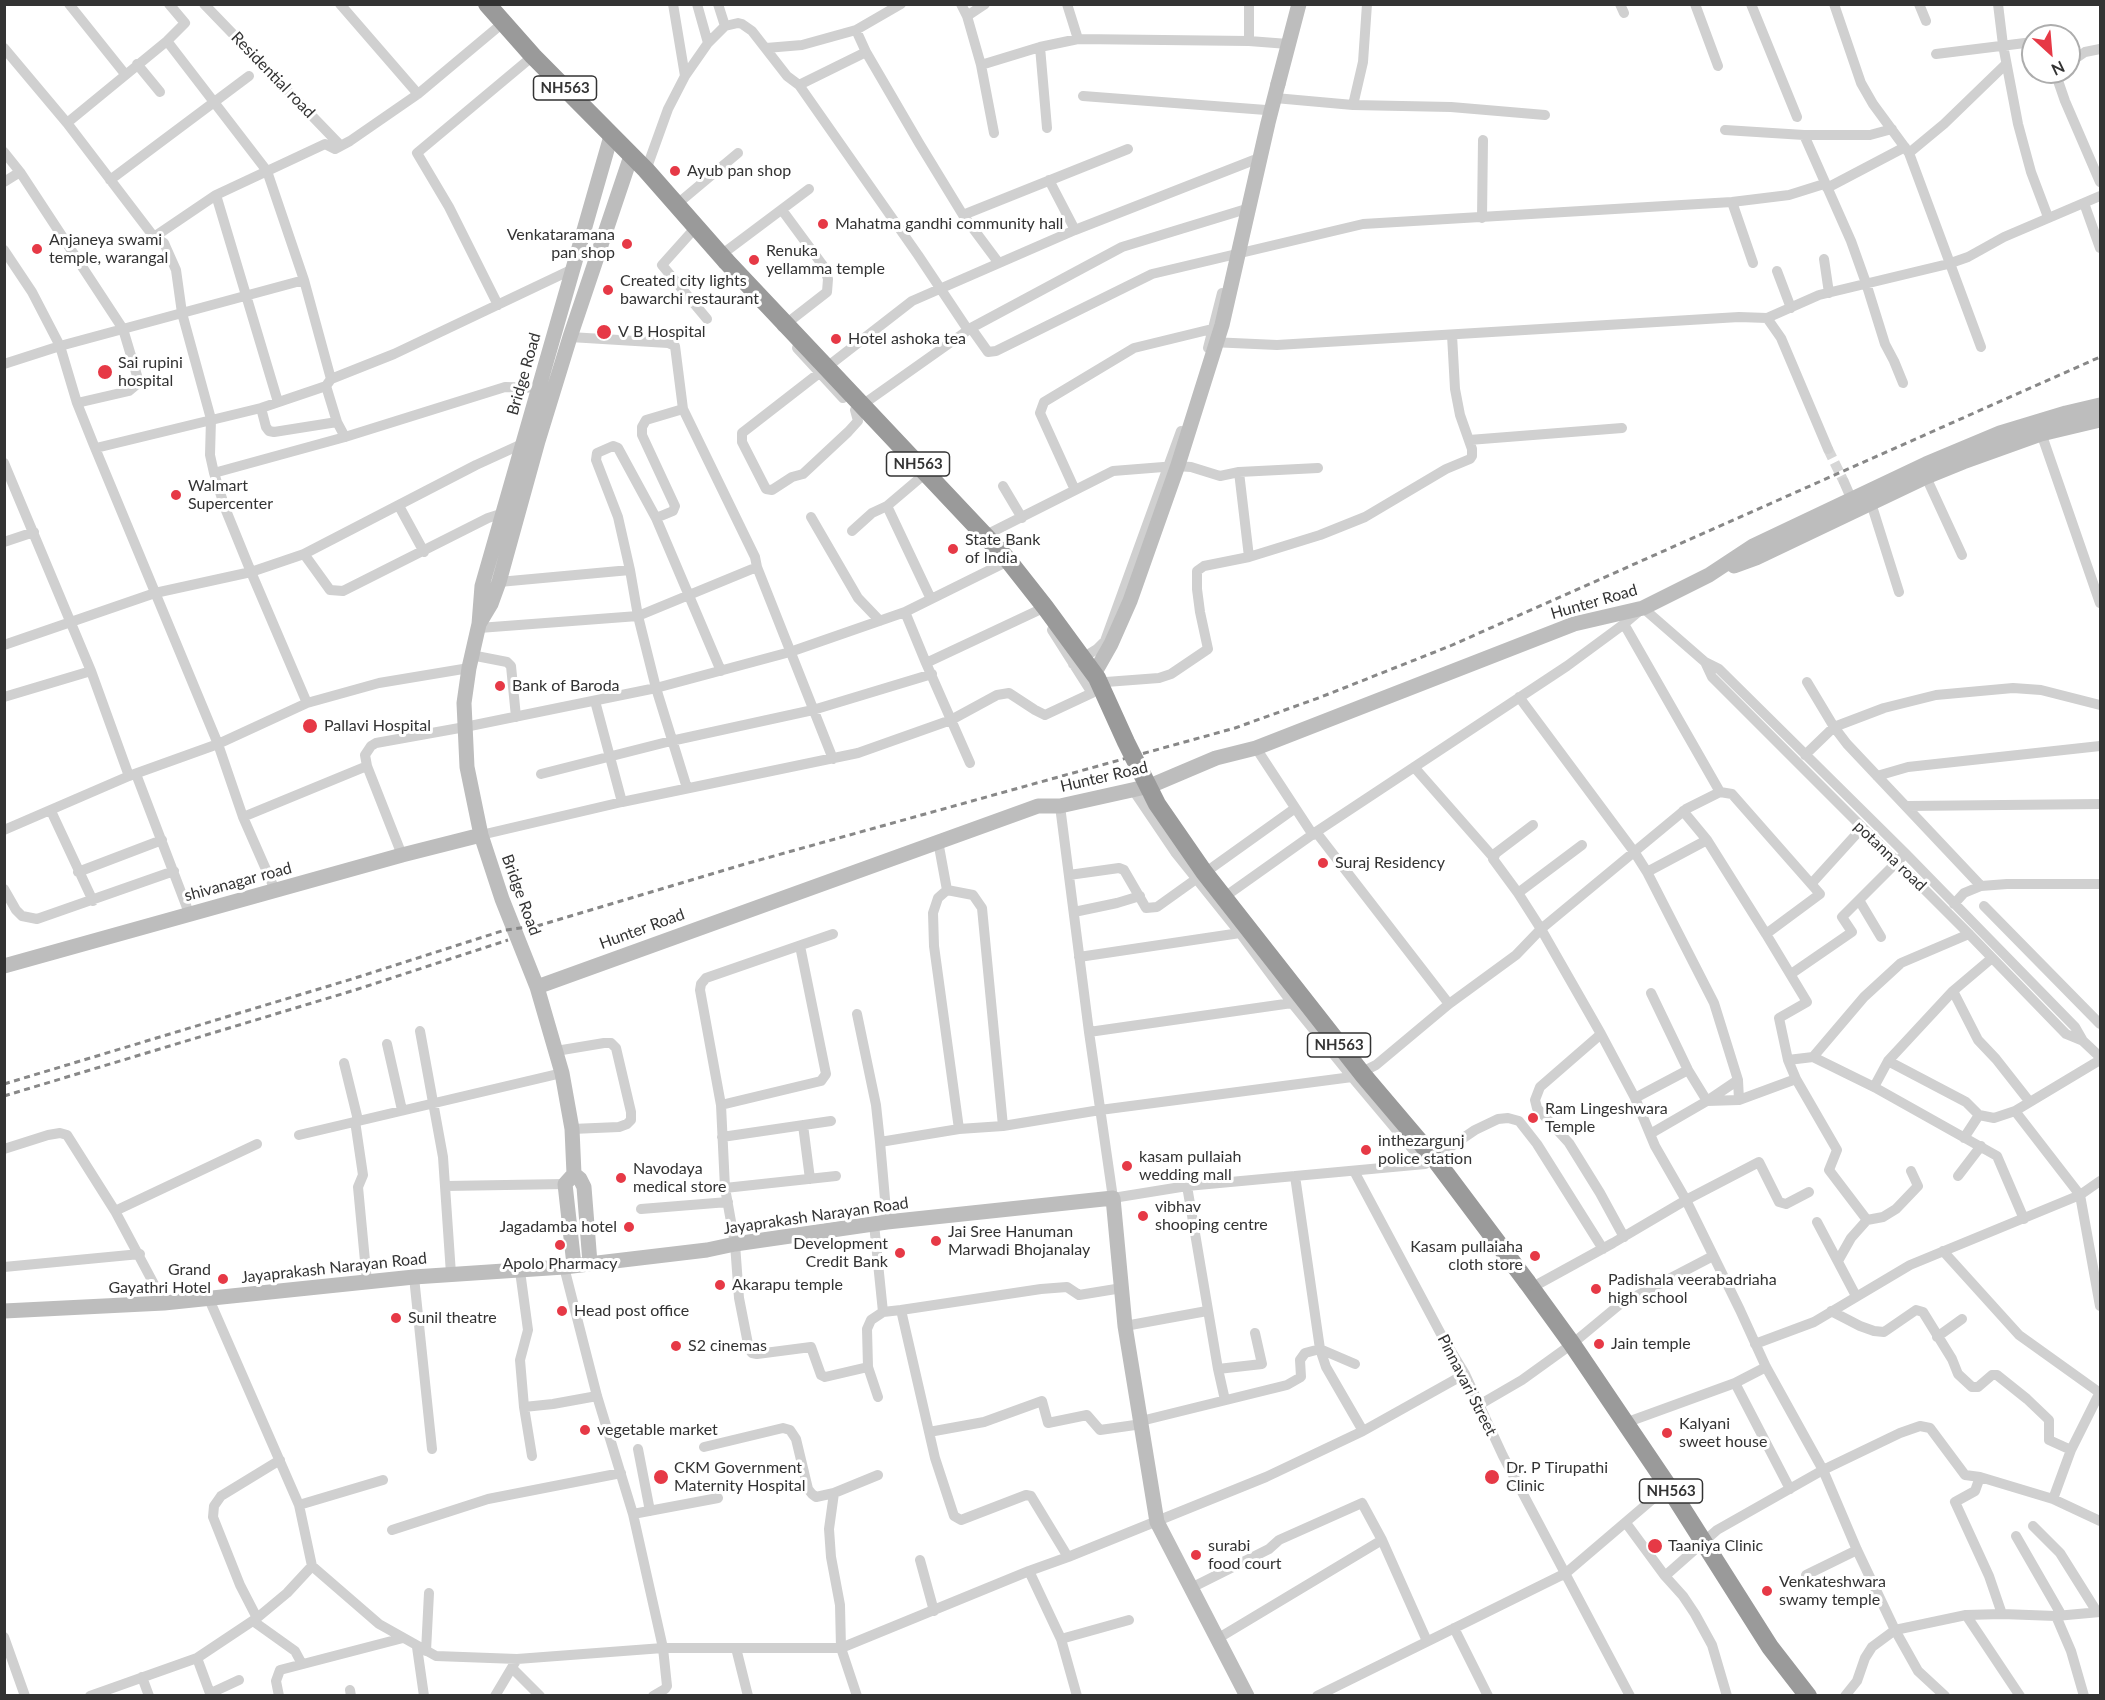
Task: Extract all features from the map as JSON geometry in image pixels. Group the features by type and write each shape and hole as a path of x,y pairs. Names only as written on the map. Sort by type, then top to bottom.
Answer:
{"highway":[{"name":"NH563","path":"487,4 533,56 646,170 719,252 1008,560 1045,607 1094,674 1157,804 1204,872 1357,1068 1437,1162 1529,1285 1572,1344 1668,1486 1770,1647 1808,1695"}],"street":[{"path":"69,4 125,74"},
{"path":"67,123 167,41 185,23 169,4"},
{"name":"Residential road","path":"204,4 341,146"},
{"path":"340,4 418,94"},
{"path":"673,4 685,76"},
{"path":"697,4 708,44"},
{"path":"718,4 725,26"},
{"path":"766,48 802,45 856,30 901,4"},
{"path":"961,4 967,16 981,65 994,133"},
{"path":"967,16 985,4"},
{"path":"1067,4 1078,39"},
{"path":"1249,4 1249,42"},
{"path":"1073,664 1097,649 1105,640 1177,442 1209,342 1254,160 1299,4"},
{"path":"1353,105 1363,62 1367,4"},
{"path":"1695,4 1718,66"},
{"path":"1751,4 1797,117"},
{"path":"1834,4 1861,83 1873,104 1907,150 1981,347"},
{"path":"1919,4 1926,21"},
{"path":"1998,4 2006,64 2018,124 2031,172 2048,217"},
{"path":"154,237 216,195 325,144 335,148 341,146 372,128 418,94 504,22"},
{"path":"646,170 668,109 685,76 708,44 725,26 742,24 766,48 787,76 799,85 912,245 939,289 988,352 996,351 1152,274 1363,224 1732,202 1788,195 1826,186 1907,150 1944,123 2006,64"},
{"path":"856,30 866,52 963,215 998,262"},
{"path":"981,65 1040,47 1078,39 1288,44"},
{"path":"167,41 267,171 304,280 337,422 345,437"},
{"path":"1936,54 2021,43"},
{"path":"1040,47 1047,128"},
{"path":"4,48 67,123 154,237 164,243 176,270 182,313 211,419 210,455 214,473 225,508 307,703"},
{"path":"2081,55 2100,49"},
{"path":"799,85 866,52"},
{"path":"498,305 449,207 417,153 533,56"},
{"path":"137,64 160,92"},
{"path":"1094,674 1111,644 1130,601 1178,465 1220,334 1273,97 1273,78 1282,69"},
{"path":"110,180 249,76"},
{"path":"2060,84 2100,182"},
{"path":"1083,96 1273,97 1353,105 1451,107 1545,115"},
{"path":"1725,130 1804,135 1870,135 1888,125"},
{"path":"1804,135 1851,241 1885,344 1903,383"},
{"name":"Bridge Road","path":"479,626 491,604 499,582 519,511 573,269 611,136"},
{"path":"1482,218 1483,140"},
{"path":"963,215 1128,148"},
{"path":"4,153 20,172 123,329 138,379 129,391 77,403"},
{"path":"676,205 738,153"},
{"name":"Bridge Road","path":"576,1265 570,1179 572,1129 562,1073 537,987 502,899 481,835 467,767 464,703 470,662 479,626 482,586 522,444 570,337 631,156"},
{"path":"855,410 858,421 803,474 792,477 772,490 766,489 742,442 742,434 912,301 998,262 1254,160"},
{"path":"4,182 20,172"},
{"path":"1049,180 1076,230"},
{"path":"809,189 782,210 714,255 819,374 977,540 1004,562 1039,610 1092,693"},
{"path":"216,195 278,402"},
{"path":"1209,342 1276,345 1739,317 1767,318 1819,295 1948,264 2048,217 2100,196"},
{"path":"1732,202 1753,263"},
{"path":"2084,203 2100,249"},
{"path":"779,329 827,292 828,279 824,267 782,210"},
{"path":"855,410 969,329 1122,247 1243,210"},
{"path":"696,227 662,265 707,319"},
{"path":"4,250 32,292 60,346 77,403 218,744 243,817 275,891"},
{"path":"1824,259 1829,293"},
{"path":"96,448 261,408 329,383 573,269"},
{"path":"1777,271 1791,308"},
{"path":"4,364 60,346 304,280"},
{"path":"1767,318 1780,338 1828,449"},
{"path":"1075,490 1040,412 1044,402 1134,348 1212,329"},
{"path":"481,835 622,802 858,753 951,720 997,694 1010,693 1045,715 1092,693 1094,686 1106,682 1159,678 1171,674 1208,648 1198,601 1197,571 1204,566 1249,557 1365,517 1446,469 1470,459 1472,456 1469,440 1460,415 1455,389 1452,335"},
{"path":"570,337 669,343 675,346 683,409 755,557 832,759"},
{"path":"214,473 345,437 505,387 547,389"},
{"name":"Hunter Road","path":"537,987 1038,806 1060,806 1149,786 1216,758 1256,748 1574,624 1647,606 1709,575 1756,558 1926,477 1999,448 2039,428 2100,405"},
{"path":"261,408 266,427 269,431 274,432 337,422"},
{"path":"656,518 673,511 675,506 642,435 642,427 646,420 683,409"},
{"name":"Hunter Road","path":"1709,575 1753,546 1851,498 1975,443 2039,428 2100,420"},
{"path":"1469,440 1622,428"},
{"path":"2039,428 2100,603"},
{"path":"4,645 155,593 251,572 304,554 476,465 522,444"},
{"path":"687,788 656,688 638,616 618,517 596,460 597,453 613,446 618,448 656,518 721,671"},
{"path":"5,464 162,840 189,913"},
{"path":"977,540 1113,471 1167,466 1191,467 1220,476 1239,472 1318,468"},
{"path":"1239,472 1249,557"},
{"path":"1926,477 1962,555"},
{"path":"852,531 872,513 887,506 920,478"},
{"path":"1844,482 1851,498"},
{"path":"1003,486 1022,518"},
{"path":"1871,503 1899,592"},
{"path":"399,506 424,552"},
{"path":"887,506 931,599"},
{"path":"304,554 330,590 338,592 424,552 488,518 519,511"},
{"path":"812,518 858,598 880,621"},
{"path":"4,542 34,532"},
{"path":"402,855 367,766 365,755 376,743 656,688 790,652 905,612 1004,562"},
{"path":"479,626 638,616 757,567"},
{"path":"499,582 630,570"},
{"path":"1216,903 1519,698 1647,606"},
{"name":"potanna road","path":"1647,606 1705,662 1719,669 1810,750 1906,854 1959,898 2075,1027 2083,1041 2100,1059"},
{"path":"926,663 1039,610"},
{"path":"905,612 970,763"},
{"path":"1624,624 1720,792"},
{"path":"4,830 133,775 218,744 307,703 379,683 470,662 507,662 511,666 516,717"},
{"name":"potanna road","path":"1705,662 1712,677 1861,829 1969,934 2066,1034 2083,1041"},
{"path":"4,697 91,671"},
{"path":"541,774 671,741 813,710 932,674"},
{"path":"1807,682 1834,727 1980,886"},
{"path":"1810,750 1834,727 1884,708 1936,695 2013,688 2041,690 2100,705"},
{"path":"1519,698 1647,872 1714,1004 1738,1080 1739,1100"},
{"path":"595,701 622,802"},
{"path":"1877,776 1908,767 2100,746"},
{"path":"1256,748 1294,809 1449,1004"},
{"path":"243,817 367,766"},
{"path":"1414,767 1493,857 1541,929 1635,1098 1654,1146 1686,1200 1766,1367 1823,1470 1857,1550 1895,1630 1918,1671 1945,1695"},
{"path":"1133,790 1175,852 1292,1003 1425,1164"},
{"path":"880,1142 959,1129 1003,1126 1100,1110 1352,1077 1376,1065 1449,1004 1516,955 1541,929 1683,811 1720,792 1732,794 1820,894 1766,934"},
{"path":"1907,806 2100,804"},
{"path":"1060,806 1113,1198 1125,1326 1157,1522 1247,1695"},
{"path":"1069,875 1119,868 1124,870 1146,908 1157,907 1294,809"},
{"path":"51,811 93,901"},
{"path":"1683,811 1707,840 1807,1002 1779,1018 1788,1060 1796,1079 1838,1150 1829,1170 1867,1220"},
{"path":"1493,857 1533,825"},
{"path":"1812,883 1861,829"},
{"name":"shivanagar road","path":"4,966 189,913 481,835"},
{"path":"78,872 162,840"},
{"path":"1647,872 1707,840"},
{"path":"938,841 947,890"},
{"path":"1518,893 1582,845"},
{"path":"1791,974 1852,932 1842,917 1906,854"},
{"path":"4,889 22,916 37,919 174,871"},
{"path":"1959,898 1980,886 2100,884"},
{"path":"947,890 973,895 981,908 1003,1126"},
{"path":"947,890 938,898 933,913 934,946 959,1129"},
{"path":"1074,912 1140,896"},
{"path":"1859,900 1881,937"},
{"path":"1984,906 2100,1024"},
{"path":"1079,957 1240,933"},
{"path":"833,934 706,978 699,990 721,1105 726,1188 735,1244 739,1298 749,1349 752,1353 811,1347 820,1375 825,1377 868,1367"},
{"path":"1813,1057 1864,997 1901,963 1969,934"},
{"path":"721,1105 821,1081 826,1074 800,946"},
{"path":"1874,1087 1888,1061 1953,991 1992,958"},
{"path":"1953,991 1978,1040 2029,1101"},
{"path":"1651,993 1688,1070 1707,1101"},
{"path":"1089,1032 1292,1003"},
{"path":"857,1014 876,1105 880,1142 883,1312"},
{"path":"420,1032 443,1157 451,1274"},
{"path":"1601,1034 1540,1087 1535,1100 1537,1108 1569,1143 1624,1237"},
{"path":"556,1051 604,1043 616,1048 631,1112 631,1120 619,1127 572,1129"},
{"path":"387,1044 402,1110"},
{"path":"1788,1060 1813,1057 1874,1087 1997,1156 2024,1220"},
{"path":"1888,1061 1966,1102 1979,1115 1994,1118 2015,1111 2100,1059"},
{"path":"344,1063 357,1121 363,1175 358,1188 367,1282"},
{"path":"1635,1098 1688,1070"},
{"path":"299,1135 562,1073"},
{"path":"1707,1101 1739,1100 1796,1079"},
{"path":"1650,1134 1738,1080"},
{"path":"2015,1111 2080,1195 2100,1306"},
{"path":"1964,1138 1979,1115"},
{"path":"1113,1198 1187,1186 1425,1164 1475,1130 1498,1119 1508,1118 1519,1121 1537,1144 1603,1249"},
{"path":"722,1137 831,1120"},
{"path":"803,1125 810,1179"},
{"path":"4,1149 60,1133 67,1135 140,1254 164,1303"},
{"path":"115,1211 257,1144"},
{"path":"1958,1176 1981,1146"},
{"path":"1529,1285 1603,1249 1686,1200 1759,1162 1779,1202 1786,1204 1809,1192"},
{"name":"Pinnavari Street","path":"1354,1171 1464,1374 1503,1456 1630,1695"},
{"path":"1838,1261 1851,1238 1867,1220 1883,1217 1896,1209 1918,1186 1911,1171"},
{"path":"726,1188 836,1176"},
{"path":"1295,1176 1320,1349 1326,1368 1363,1431"},
{"path":"446,1186 570,1179"},
{"path":"1755,1344 1814,1322 1910,1265 2024,1220 2080,1195 2100,1182"},
{"path":"1187,1186 1207,1311 1225,1400"},
{"name":"Jayaprakash Narayan Road","path":"4,1311 164,1303 414,1277 520,1271 707,1251 735,1244 881,1223 1113,1198"},
{"path":"641,1209 728,1202"},
{"path":"1817,1222 1856,1296"},
{"path":"1943,1251 2019,1335 2100,1392 2071,1450 2053,1499"},
{"path":"4,1267 140,1254"},
{"path":"1479,1405 1522,1380 1572,1344 1619,1305 1713,1256"},
{"path":"576,1265 597,1396 633,1514 663,1648 667,1686 653,1695"},
{"path":"520,1271 528,1330 520,1360 524,1407 532,1456"},
{"path":"414,1277 432,1449"},
{"path":"878,1397 868,1367 867,1329 871,1320 883,1312 1058,1287 1067,1287 1079,1294 1122,1288"},
{"path":"209,1299 299,1505 312,1566 379,1624 436,1656 514,1663 663,1648 841,1648 1029,1570 1068,1557 1266,1478 1363,1431 1464,1374"},
{"path":"901,1310 935,1458 954,1516 961,1520 1026,1495 1032,1496 1068,1557"},
{"path":"1831,1311 1860,1326 1884,1332 1916,1310 1923,1312 1952,1359 1958,1374 1972,1387 1978,1387 1992,1375 1997,1375 2049,1420 2049,1440 2071,1450"},
{"path":"1125,1326 1207,1311"},
{"path":"1937,1337 1962,1319"},
{"path":"1218,1369 1262,1364 1255,1333"},
{"path":"929,1432 984,1422 1042,1401 1048,1423 1087,1415 1100,1430 1142,1422 1287,1385 1299,1380 1302,1374 1300,1360 1305,1353 1320,1349 1355,1364"},
{"path":"1625,1423 1735,1383 1766,1367"},
{"path":"1735,1383 1790,1489"},
{"path":"524,1407 597,1396"},
{"path":"2089,1416 2100,1423"},
{"path":"1665,1576 1717,1530 1823,1470 1900,1433 1920,1426 1930,1428 1965,1475 1980,1477 2053,1499 2100,1521"},
{"path":"704,1447 783,1428 790,1430 796,1439 808,1489 816,1497 834,1493 878,1475"},
{"path":"638,1449 650,1511"},
{"path":"280,1460 221,1496 214,1506 213,1517 255,1619 295,1651 302,1664"},
{"path":"392,1530 488,1499 621,1473"},
{"path":"1980,1477 1975,1491 1955,1502 1989,1576 2002,1614"},
{"path":"299,1505 382,1480"},
{"path":"1317,1695 1566,1574 1668,1486"},
{"path":"834,1493 829,1529 831,1557 840,1605 841,1648 857,1695"},
{"path":"633,1514 718,1498"},
{"path":"1191,1588 1269,1550 1279,1540 1362,1503 1382,1540 1427,1641"},
{"path":"1626,1523 1665,1576 1683,1596 1712,1645 1727,1695"},
{"path":"1845,1695 1857,1681 1865,1658 1872,1647 1895,1630 1966,1615 2059,1616 2099,1612 2060,1553 2033,1526"},
{"path":"2016,1536 2059,1616 2084,1695"},
{"path":"1217,1639 1382,1540"},
{"path":"1806,1575 1857,1550"},
{"path":"920,1560 934,1611"},
{"path":"90,1695 116,1691 142,1677 197,1658 255,1619 287,1593 312,1566"},
{"path":"1029,1570 1061,1639 1077,1695"},
{"path":"424,1695 422,1649 429,1593"},
{"path":"1966,1615 2020,1695"},
{"path":"1061,1639 1129,1620"},
{"path":"1454,1628 1488,1695"},
{"path":"279,1695 276,1681 280,1670 403,1638"},
{"path":"6,1644 25,1695"},
{"path":"736,1648 748,1695"},
{"path":"197,1658 211,1694 238,1680"},
{"path":"495,1695 514,1663"},
{"path":"514,1663 540,1695"},
{"path":"142,1677 149,1695"}],"tunnel":[{"path":"1828,449 1844,482"}],"railway":[{"path":"4,1084 352,979 505,930 537,926 745,864 1235,728 1450,646 2100,357"},
{"path":"4,1096 355,990 508,940"}],"place":[{"name":"Ayub pan shop","path":"675,171"},
{"name":"Mahatma gandhi community hall","path":"823,224"},
{"name":"Venkataramana pan shop","path":"627,244"},
{"name":"Anjaneya swami temple, warangal","path":"37,249"},
{"name":"Renuka yellamma temple","path":"754,260"},
{"name":"Created city lights bawarchi restaurant","path":"608,290"},
{"name":"V B Hospital","path":"604,332"},
{"name":"Hotel ashoka tea","path":"836,339"},
{"name":"Sai rupini hospital","path":"105,372"},
{"name":"Walmart Supercenter","path":"176,495"},
{"name":"State Bank of India","path":"953,549"},
{"name":"Bank of Baroda","path":"500,686"},
{"name":"Pallavi Hospital","path":"310,726"},
{"name":"Suraj Residency","path":"1323,863"},
{"name":"Ram Lingeshwara Temple","path":"1533,1118"},
{"name":"inthezargunj police station","path":"1366,1150"},
{"name":"kasam pullaiah wedding mall","path":"1127,1166"},
{"name":"Navodaya medical store","path":"621,1178"},
{"name":"vibhav shooping centre","path":"1143,1216"},
{"name":"Jagadamba hotel","path":"629,1227"},
{"name":"Jai Sree Hanuman Marwadi Bhojanalay","path":"936,1241"},
{"name":"Apolo Pharmacy","path":"560,1245"},
{"name":"Development Credit Bank","path":"900,1253"},
{"name":"Kasam pullaiaha cloth store","path":"1535,1256"},
{"name":"Grand Gayathri Hotel","path":"223,1279"},
{"name":"Akarapu temple","path":"720,1285"},
{"name":"Padishala veerabadriaha high school","path":"1596,1289"},
{"name":"Head post office","path":"562,1311"},
{"name":"Sunil theatre","path":"396,1318"},
{"name":"Jain temple","path":"1599,1344"},
{"name":"S2 cinemas","path":"676,1346"},
{"name":"vegetable market","path":"585,1430"},
{"name":"Kalyani sweet house","path":"1667,1433"},
{"name":"CKM Government Maternity Hospital","path":"661,1477"},
{"name":"Dr. P Tirupathi Clinic","path":"1492,1477"},
{"name":"Taaniya Clinic","path":"1655,1546"},
{"name":"surabi food court","path":"1196,1555"},
{"name":"Venkateshwara swamy temple","path":"1767,1591"}]}
